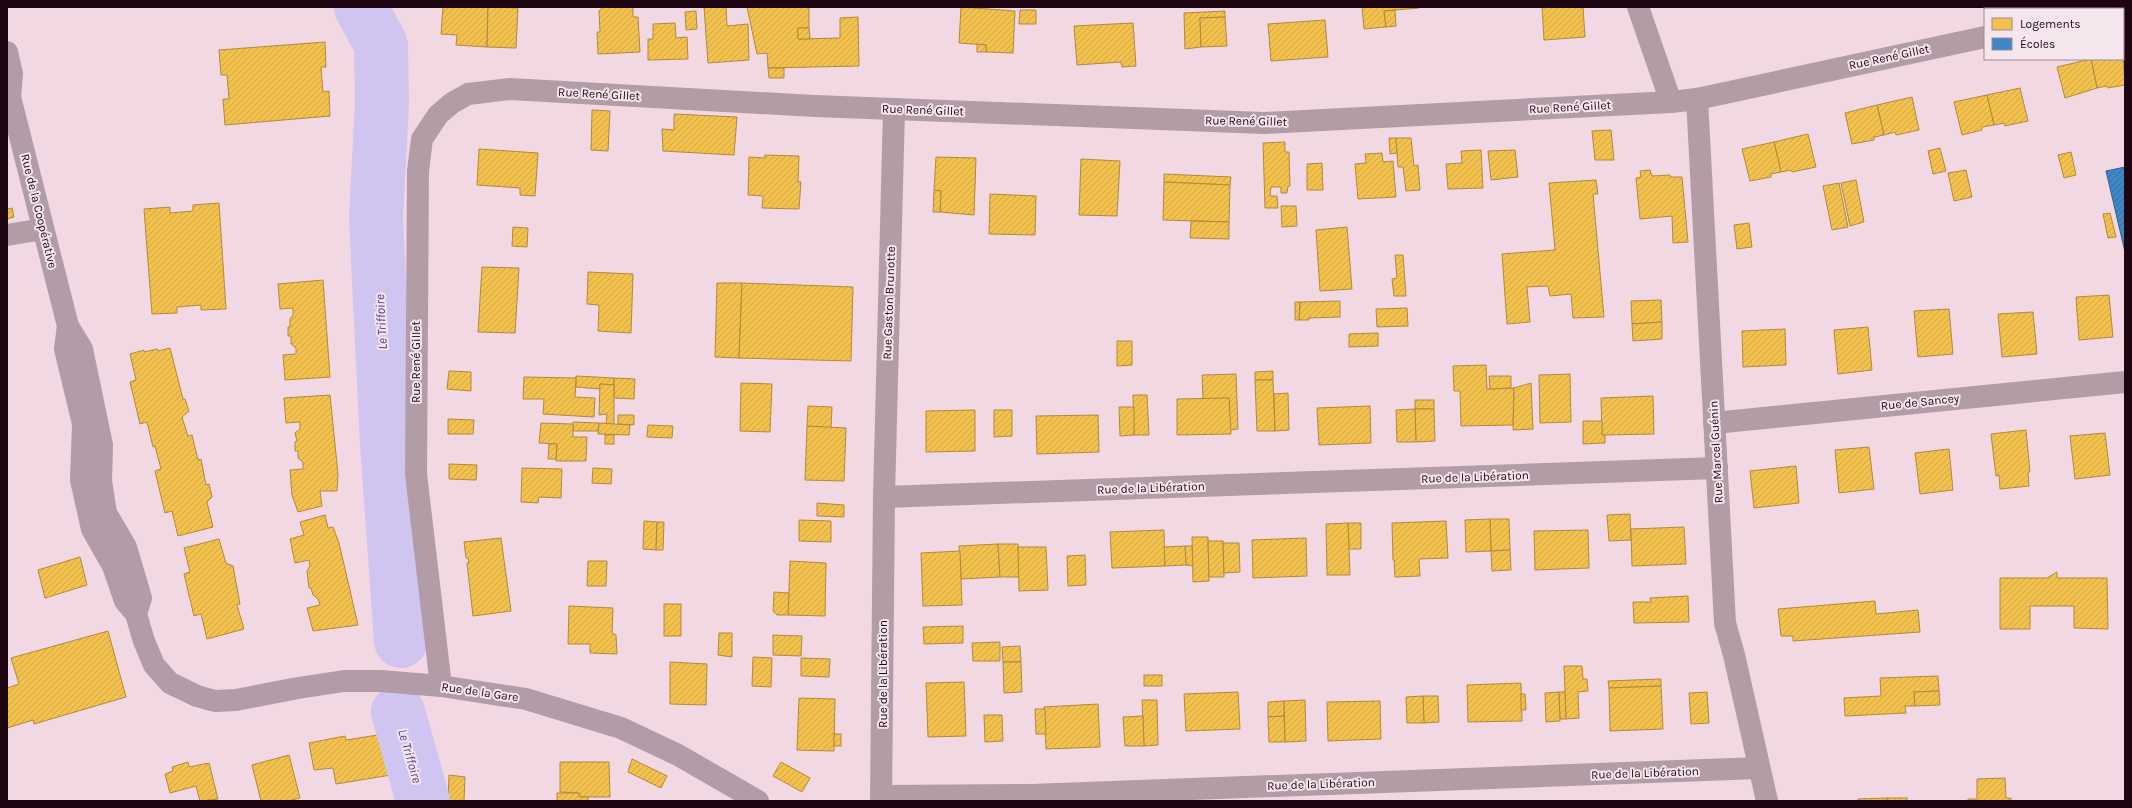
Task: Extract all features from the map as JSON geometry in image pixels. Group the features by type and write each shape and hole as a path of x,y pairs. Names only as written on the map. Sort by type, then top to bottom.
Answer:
{"street":[{"path":"1638,7 1671,102"},
{"name":"Rue René Gillet","path":"441,686 416,474 418,171 422,139 429,127 452,103 468,94 510,89 815,106 1264,123 1671,102 1697,99 1984,37"},
{"name":"Rue de la Coopérative","path":"7,52 12,74 8,95 68,326 82,349 102,445 101,481 106,513 126,547 141,598 136,614 144,641 154,665 170,683 184,690"},
{"name":"Rue Marcel Guénin","path":"1697,99 1725,622 1734,654 1767,801"},
{"name":"Rue Gaston Brunotte","path":"884,497 894,109"},
{"path":"7,235 43,229"},
{"name":"Rue de Sancey","path":"1714,423 2125,382"},
{"name":"Rue de la Libération","path":"1716,468 884,497 882,798 1030,798 1759,768"},
{"name":"Rue de la Gare","path":"184,690 215,701 236,700 344,681 381,681 441,686 526,699 621,728 678,755 758,801"}],"building: Logements":[{"path":"443,7 488,7 487,47 456,45 457,35 441,34"},
{"path":"488,7 518,8 516,48 487,47"},
{"path":"603,7 633,7 633,17 638,17 640,52 598,54 597,32 600,32 599,11"},
{"path":"704,7 726,7 727,26 748,24 749,60 708,63"},
{"path":"747,7 809,7 809,28 798,28 798,39 840,38 840,18 858,17 859,66 768,68 767,53 757,54"},
{"path":"961,7 1015,11 1013,53 986,52 986,45 959,43"},
{"path":"1362,7 1419,8 1384,11 1386,27 1364,29"},
{"path":"1542,7 1583,7 1585,37 1544,40"},
{"path":"1020,10 1036,10 1036,24 1019,24"},
{"path":"1395,10 1396,26 1386,27 1384,11"},
{"path":"696,11 697,29 686,30 685,12"},
{"path":"1225,11 1225,17 1200,18 1201,47 1185,49 1184,13"},
{"path":"1225,17 1227,46 1201,47 1200,18"},
{"path":"1325,20 1328,57 1271,61 1268,24"},
{"path":"675,23 676,38 687,37 688,59 648,60 648,39 653,39 653,24"},
{"path":"1133,23 1136,66 1122,67 1121,62 1077,65 1074,26"},
{"path":"798,28 809,28 810,39 798,39"},
{"path":"325,42 326,67 321,67 323,92 329,91 330,116 225,125 223,99 229,99 227,75 221,75 219,50"},
{"path":"977,44 986,45 986,52 977,52"},
{"path":"2091,60 2123,60 2125,85 2097,88"},
{"path":"2091,60 2097,88 2065,98 2057,67"},
{"path":"768,68 784,68 784,78 769,78"},
{"path":"2020,88 2028,121 2005,126 2004,123 1994,125 1987,95"},
{"path":"1987,95 1994,125 1982,127 1982,130 1962,135 1954,102"},
{"path":"1912,97 1919,130 1896,135 1895,132 1884,135 1877,105"},
{"path":"1877,105 1884,135 1874,137 1874,140 1852,144 1845,113"},
{"path":"592,110 610,111 608,151 591,150"},
{"path":"674,114 737,117 734,155 663,151 662,129 674,130"},
{"path":"1611,130 1614,160 1595,160 1592,131"},
{"path":"1808,134 1816,167 1792,172 1791,170 1781,172 1774,142"},
{"path":"1389,138 1396,138 1397,153 1390,154"},
{"path":"1396,138 1411,138 1414,166 1418,165 1420,190 1406,191 1403,167 1398,167"},
{"path":"1285,142 1285,152 1289,152 1290,186 1288,186 1287,193 1281,193 1281,187 1271,187 1270,196 1277,196 1278,208 1265,208 1263,143"},
{"path":"1774,142 1781,172 1771,174 1771,177 1750,181 1742,149"},
{"path":"1940,148 1946,171 1933,174 1928,151"},
{"path":"479,149 538,153 535,196 520,195 520,188 477,185"},
{"path":"1481,150 1483,188 1448,189 1446,164 1462,163 1461,151"},
{"path":"1515,150 1518,177 1491,180 1488,151"},
{"path":"2071,152 2076,175 2064,178 2058,155"},
{"path":"1382,153 1383,162 1393,161 1396,197 1358,199 1355,164 1366,163 1365,154"},
{"path":"765,155 799,156 798,182 801,182 799,209 762,208 763,196 748,195 749,157 764,158"},
{"path":"936,157 976,158 974,215 940,212 941,191 934,190"},
{"path":"1081,159 1120,161 1117,216 1079,215"},
{"path":"1322,163 1323,190 1307,190 1307,164"},
{"path":"1650,170 1652,176 1670,175 1670,177 1682,177 1688,242 1673,243 1672,216 1640,219 1636,178 1641,177 1640,171"},
{"path":"1966,170 1972,197 1954,201 1948,173"},
{"path":"1164,174 1231,177 1230,185 1164,182"},
{"path":"1596,180 1598,194 1593,194 1604,317 1573,318 1571,294 1550,296 1548,286 1527,287 1530,322 1507,324 1502,254 1555,250 1549,183"},
{"path":"1856,180 1864,222 1850,226 1841,183"},
{"path":"1164,182 1230,185 1229,222 1163,220"},
{"path":"1839,183 1848,227 1832,230 1823,186"},
{"path":"934,190 941,191 940,212 933,212"},
{"path":"990,194 1036,196 1035,235 989,234"},
{"path":"219,203 226,309 201,310 201,305 177,307 177,313 152,314 144,209 170,207 170,213 193,211 193,205"},
{"path":"1281,206 1296,206 1297,226 1282,227"},
{"path":"12,208 14,217 7,219 7,209"},
{"path":"2110,213 2116,237 2108,238 2103,214"},
{"path":"1191,221 1229,222 1229,239 1190,238"},
{"path":"1749,223 1752,247 1737,249 1734,225"},
{"path":"513,227 528,228 527,247 512,246"},
{"path":"1347,227 1352,289 1320,291 1316,230"},
{"path":"1395,255 1403,255 1406,296 1394,296 1392,279 1397,278"},
{"path":"482,267 519,268 515,333 478,332"},
{"path":"588,272 633,274 631,333 598,331 599,305 587,304"},
{"path":"323,280 330,377 285,380 283,355 296,354 296,348 291,344 291,336 288,336 288,327 290,327 290,319 293,315 293,308 280,309 278,284"},
{"path":"717,283 742,283 739,358 715,357"},
{"path":"742,283 853,287 851,361 739,358"},
{"path":"2109,295 2113,337 2079,340 2076,297"},
{"path":"1661,300 1662,322 1632,324 1631,301"},
{"path":"1340,301 1340,317 1309,318 1309,320 1299,320 1300,302"},
{"path":"1295,302 1300,302 1299,320 1295,320"},
{"path":"1407,308 1408,326 1377,327 1376,309"},
{"path":"1949,309 1953,354 1918,357 1914,311"},
{"path":"2033,312 2037,354 2002,357 1998,314"},
{"path":"1662,322 1662,339 1633,341 1632,324"},
{"path":"1868,327 1872,370 1838,374 1834,330"},
{"path":"1785,329 1786,365 1743,367 1742,331"},
{"path":"1378,333 1378,346 1349,347 1349,334"},
{"path":"1117,341 1132,341 1132,365 1117,366"},
{"path":"170,348 183,399 185,399 189,411 182,417 188,436 192,435 198,460 201,459 206,485 209,484 212,497 207,502 213,527 178,536 172,511 165,513 155,471 161,469 155,446 153,447 147,422 140,424 130,382 136,380 130,354 144,350 144,352 157,349 158,351"},
{"path":"1486,365 1487,389 1514,388 1513,425 1461,426 1460,391 1454,391 1453,366"},
{"path":"449,371 471,372 471,391 447,389"},
{"path":"1273,371 1273,380 1255,380 1255,372"},
{"path":"1236,374 1238,429 1230,430 1229,398 1203,399 1202,375"},
{"path":"1570,374 1571,422 1540,423 1539,375"},
{"path":"576,376 614,378 614,385 600,384 600,389 576,387"},
{"path":"1489,376 1511,376 1511,388 1490,389"},
{"path":"524,377 576,378 575,397 595,398 594,417 543,414 544,399 523,399"},
{"path":"614,378 635,379 634,399 614,398"},
{"path":"1255,380 1273,380 1275,431 1257,431"},
{"path":"741,383 772,384 770,432 740,431"},
{"path":"1531,383 1533,429 1513,430 1514,388"},
{"path":"600,384 614,385 614,424 606,424 607,414 599,415"},
{"path":"1288,393 1289,430 1275,431 1274,394"},
{"path":"330,395 338,474 337,491 320,491 322,506 298,512 292,495 290,470 303,469 303,462 298,458 298,451 295,451 295,442 297,441 295,433 300,429 300,422 286,423 284,398"},
{"path":"1133,395 1147,395 1149,435 1134,435"},
{"path":"1653,396 1654,434 1602,435 1601,398"},
{"path":"1229,398 1231,434 1177,435 1177,399"},
{"path":"1415,400 1434,400 1434,409 1415,409"},
{"path":"808,406 832,407 831,428 807,426"},
{"path":"1370,406 1371,443 1319,445 1317,408"},
{"path":"1119,407 1134,407 1134,435 1120,436"},
{"path":"1415,409 1434,409 1435,441 1416,442"},
{"path":"1415,409 1416,442 1397,442 1396,410"},
{"path":"975,410 975,451 926,452 926,411"},
{"path":"994,410 1012,410 1012,436 994,437"},
{"path":"618,415 634,415 634,425 618,424"},
{"path":"1098,415 1099,452 1037,454 1036,416"},
{"path":"448,419 474,420 473,434 448,434"},
{"path":"1583,421 1602,421 1602,435 1605,435 1605,443 1583,444"},
{"path":"573,422 599,423 599,431 573,431"},
{"path":"541,423 573,424 573,437 587,437 586,461 556,461 557,444 539,443"},
{"path":"599,423 630,425 629,435 598,434"},
{"path":"648,425 673,426 672,438 647,437"},
{"path":"807,426 846,428 844,481 805,480"},
{"path":"2026,430 2030,472 2028,472 2029,486 2000,489 1999,475 1996,476 1991,434"},
{"path":"2105,433 2110,475 2075,479 2070,436"},
{"path":"605,435 614,435 614,444 605,444"},
{"path":"549,444 557,444 556,459 548,459"},
{"path":"1869,447 1874,489 1839,493 1835,450"},
{"path":"1949,449 1953,490 1920,494 1915,453"},
{"path":"449,464 477,465 476,480 449,479"},
{"path":"1796,466 1799,503 1754,508 1750,471"},
{"path":"522,468 562,469 561,498 539,497 538,503 521,502"},
{"path":"593,468 612,469 611,484 592,483"},
{"path":"817,503 844,505 844,517 817,516"},
{"path":"1630,514 1631,540 1609,541 1607,515"},
{"path":"325,515 328,528 333,527 339,543 358,625 313,631 307,608 320,605 318,599 313,595 311,588 309,588 307,571 310,566 309,560 295,563 290,539 304,535 300,522"},
{"path":"1490,519 1509,519 1510,550 1491,551"},
{"path":"1490,519 1491,551 1466,552 1465,520"},
{"path":"799,520 831,521 831,542 799,541"},
{"path":"644,521 657,522 656,550 643,549"},
{"path":"1446,521 1448,558 1419,559 1420,576 1395,577 1392,523"},
{"path":"657,522 664,522 663,550 656,550"},
{"path":"1348,523 1361,523 1361,549 1349,549"},
{"path":"1348,523 1350,575 1327,575 1326,524"},
{"path":"1684,527 1686,564 1632,566 1631,529"},
{"path":"1164,530 1165,566 1112,568 1110,532"},
{"path":"1588,530 1589,568 1535,570 1534,531"},
{"path":"1192,537 1208,537 1209,581 1193,582"},
{"path":"501,538 511,611 473,616 467,563 469,563 468,558 466,558 464,542"},
{"path":"1306,538 1307,576 1253,578 1252,540"},
{"path":"219,539 226,563 233,566 240,604 237,605 244,629 207,639 201,614 194,616 184,574 190,572 184,548"},
{"path":"1208,541 1223,541 1224,577 1209,577"},
{"path":"1223,543 1239,543 1240,572 1224,573"},
{"path":"998,544 1000,577 961,579 959,546"},
{"path":"998,544 1018,544 1019,577 1000,577"},
{"path":"1185,546 1192,546 1193,566 1186,565"},
{"path":"1185,546 1186,565 1165,566 1164,547"},
{"path":"1018,547 1046,547 1048,590 1019,591"},
{"path":"1510,550 1511,570 1492,571 1491,551"},
{"path":"960,551 962,605 923,606 921,553"},
{"path":"1085,555 1086,585 1068,586 1067,556"},
{"path":"80,557 87,585 45,598 38,570"},
{"path":"588,561 607,561 606,586 587,586"},
{"path":"790,561 826,563 825,616 788,615"},
{"path":"2057,572 2057,578 2107,578 2108,629 2074,628 2074,606 2030,606 2030,629 2000,629 2000,578 2047,578"},
{"path":"774,592 789,593 788,615 777,615 773,611"},
{"path":"1688,596 1689,622 1634,623 1633,602 1651,602 1650,598"},
{"path":"1875,601 1876,614 1918,610 1920,632 1793,641 1793,636 1781,636 1778,609"},
{"path":"664,604 681,604 681,636 664,636"},
{"path":"569,606 613,608 612,633 616,635 617,654 590,653 590,644 568,644"},
{"path":"963,626 963,643 924,644 923,627"},
{"path":"108,631 126,697 34,724 33,720 7,728 7,688 19,684 11,658"},
{"path":"719,633 732,633 732,657 718,655"},
{"path":"773,635 802,636 801,656 773,655"},
{"path":"1000,642 1000,661 973,661 972,643"},
{"path":"1020,646 1021,662 1003,662 1002,647"},
{"path":"753,657 772,658 771,687 752,686"},
{"path":"801,658 830,659 829,677 801,676"},
{"path":"670,662 707,664 706,705 670,704"},
{"path":"1003,662 1021,662 1022,692 1004,693"},
{"path":"1564,666 1582,666 1583,679 1587,679 1588,691 1578,692 1579,718 1566,719"},
{"path":"1144,675 1162,675 1162,686 1144,686"},
{"path":"1938,676 1939,691 1914,692 1915,706 1905,706 1906,713 1845,716 1844,698 1881,696 1880,678"},
{"path":"1661,679 1661,686 1609,688 1608,681"},
{"path":"964,682 966,736 928,737 926,683"},
{"path":"1521,683 1522,721 1468,722 1467,685"},
{"path":"1661,686 1663,729 1610,731 1609,688"},
{"path":"1939,691 1940,705 1915,706 1914,692"},
{"path":"1238,692 1240,729 1186,731 1184,694"},
{"path":"1559,692 1565,692 1566,719 1560,719"},
{"path":"1559,692 1560,721 1546,722 1545,693"},
{"path":"1707,692 1709,723 1691,724 1689,693"},
{"path":"1521,694 1525,694 1526,710 1521,710"},
{"path":"1423,696 1438,696 1439,722 1424,723"},
{"path":"1423,696 1424,723 1407,723 1406,697"},
{"path":"799,698 835,699 834,751 797,750"},
{"path":"1142,700 1157,700 1158,745 1144,746"},
{"path":"1305,700 1306,741 1285,742 1284,701"},
{"path":"1284,701 1284,716 1268,717 1268,702"},
{"path":"1380,701 1381,739 1328,741 1327,702"},
{"path":"1098,704 1100,747 1046,749 1044,707"},
{"path":"1035,709 1045,709 1046,734 1036,734"},
{"path":"984,715 1002,715 1003,741 985,742"},
{"path":"1143,716 1144,746 1125,746 1123,717"},
{"path":"1284,716 1285,742 1269,742 1268,717"},
{"path":"384,734 391,775 336,784 333,768 314,770 309,743 345,736 346,740"},
{"path":"834,734 841,734 841,746 834,746"},
{"path":"289,755 300,798 288,801 261,801 252,765"},
{"path":"632,759 667,776 661,788 628,772"},
{"path":"188,762 189,767 209,763 218,799 200,801 196,786 170,793 165,774 173,771 172,767"},
{"path":"560,762 609,762 610,797 580,797 579,793 560,792"},
{"path":"781,762 810,778 802,792 773,776"},
{"path":"449,775 465,777 464,801 448,801"},
{"path":"2005,778 2006,798 2011,798 2011,801 1968,801 1968,799 1977,799 1977,779"},
{"path":"417,779 419,794 409,795 407,780"},
{"path":"557,793 579,793 580,797 588,797 588,801 557,801"},
{"path":"1887,798 1887,801 1858,801 1858,799"},
{"path":"1887,798 1907,798 1907,801 1887,801"}],"building: Écoles":[{"path":"2125,167 2125,252 2106,171"}],"waterway":[{"name":"Le Triffoire","path":"361,7 381,45 382,103 376,218 387,444 401,641"},
{"name":"Le Triffoire","path":"398,712 423,801"}]}
